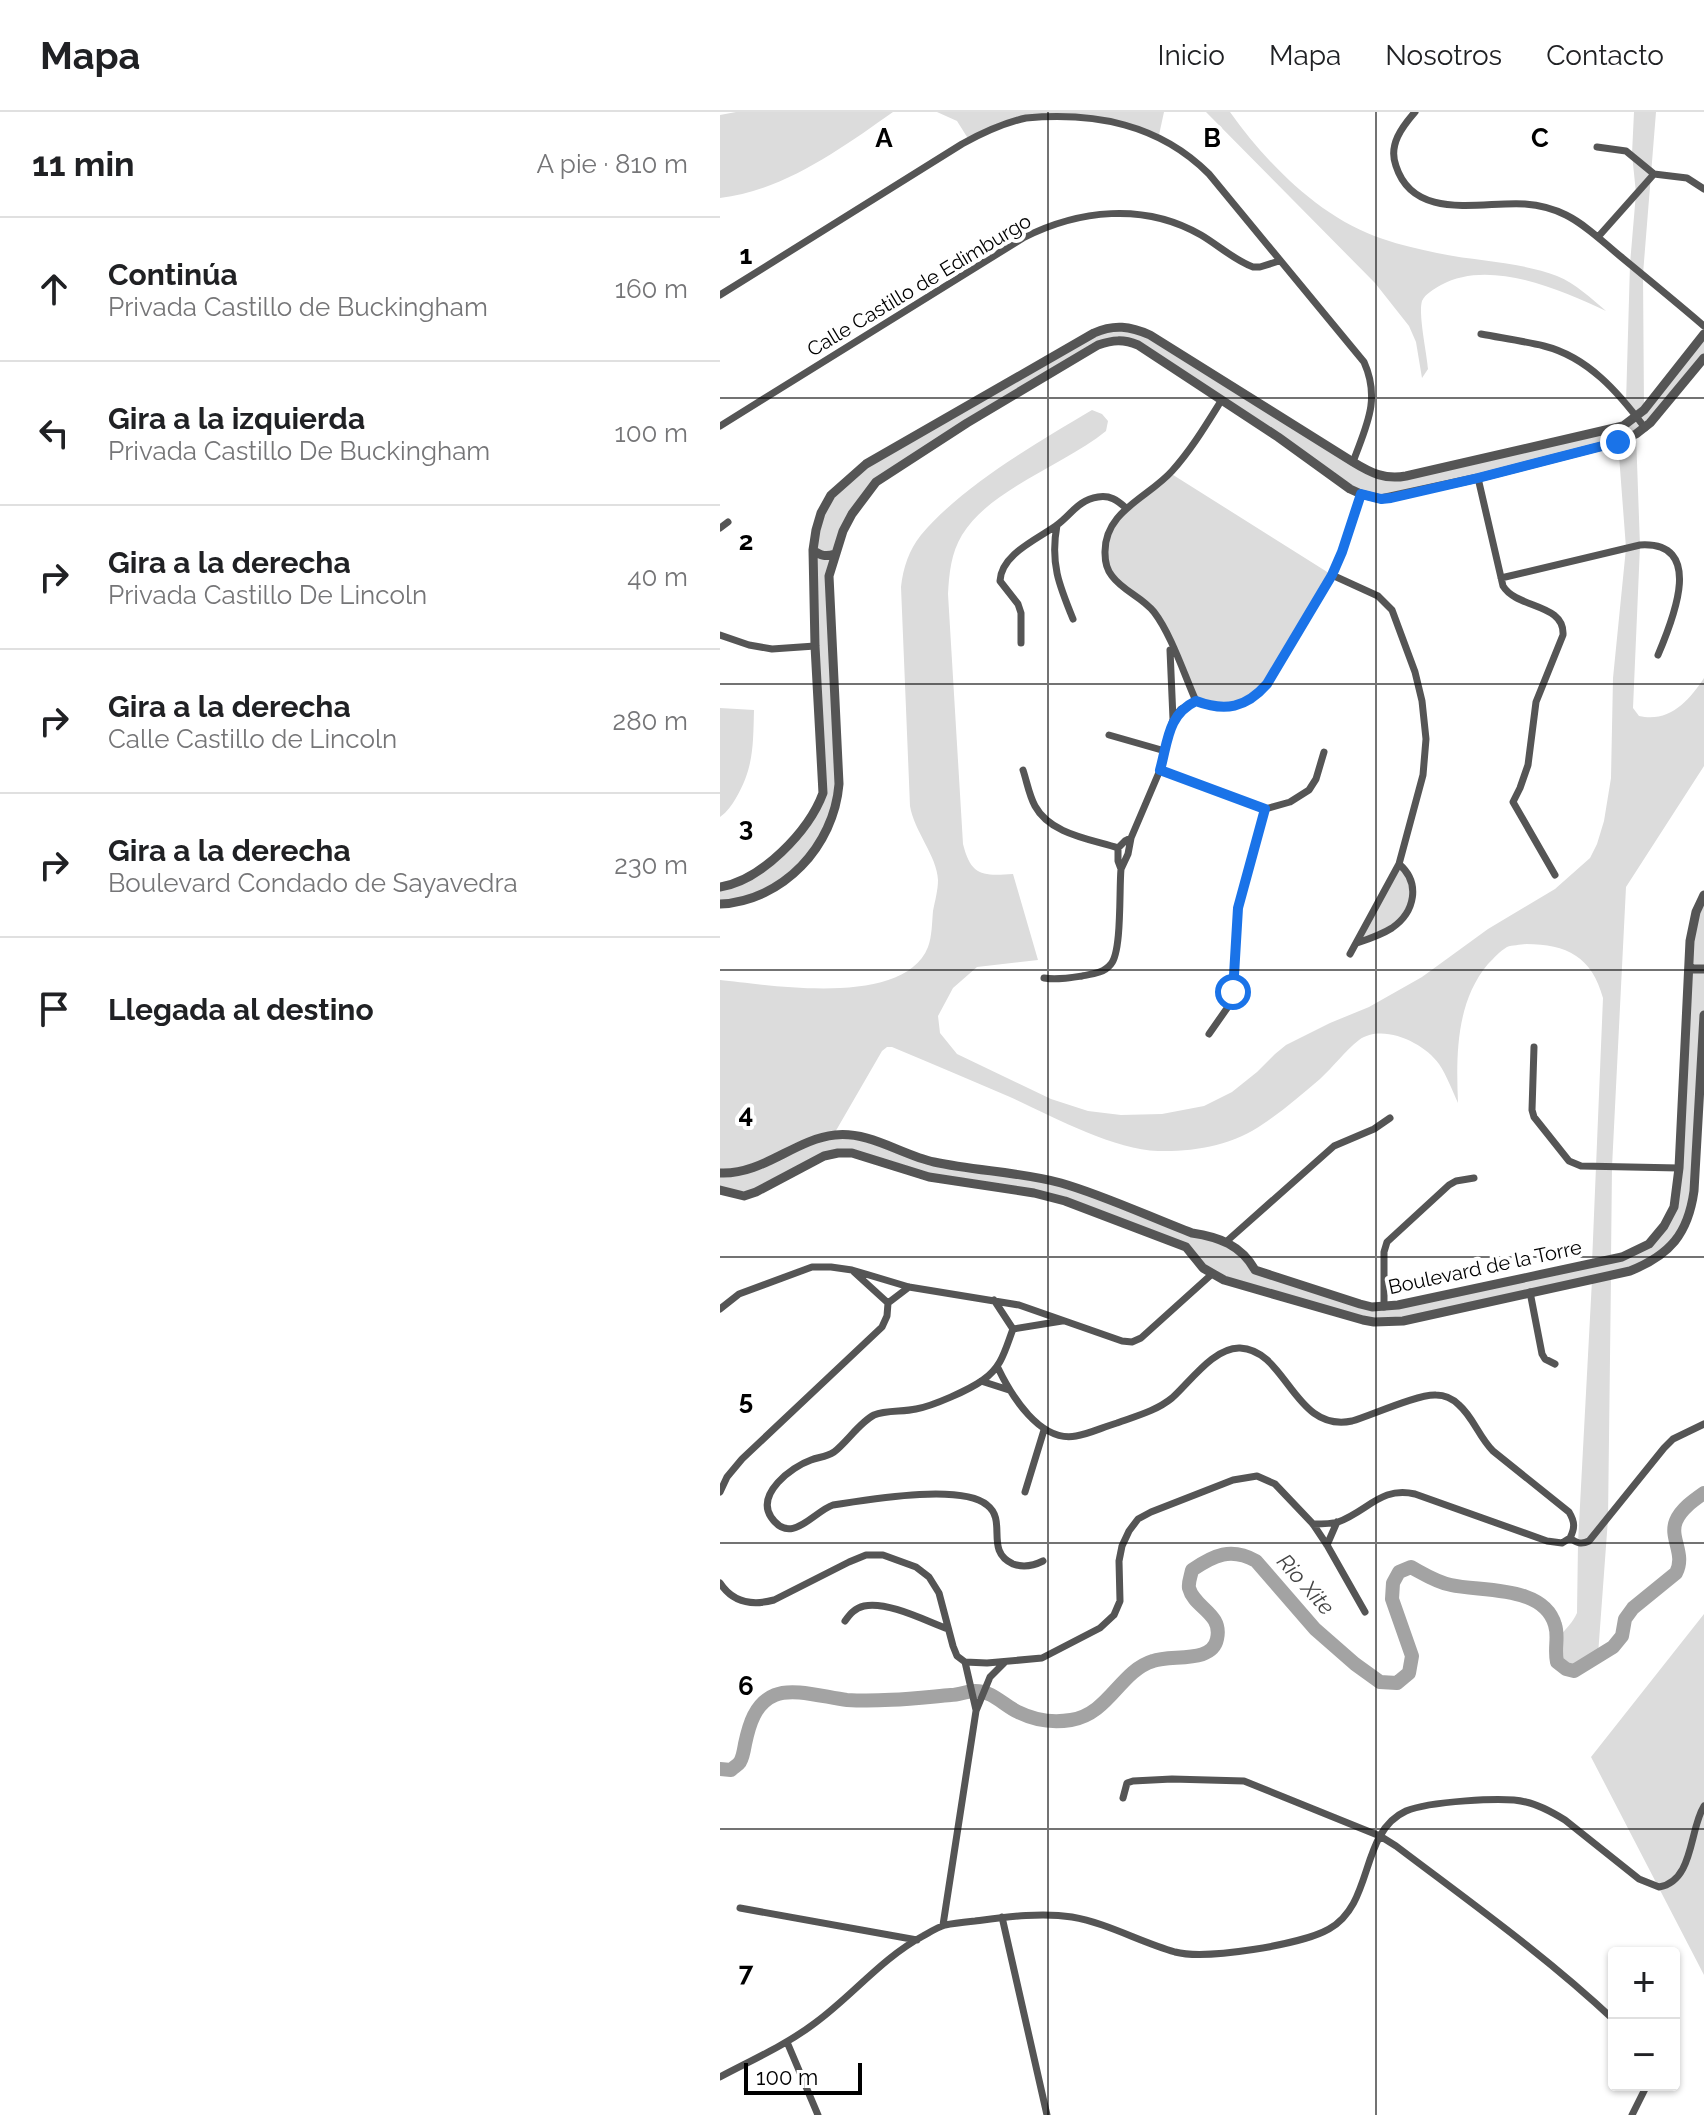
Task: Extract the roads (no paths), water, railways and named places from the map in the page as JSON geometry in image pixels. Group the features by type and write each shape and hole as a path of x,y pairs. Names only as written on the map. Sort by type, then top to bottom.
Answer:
{"street":[{"path":"1415,112 1400,132 1393,157 1403,181 1420,197 1458,206 1523,204 1549,208 1568,216 1598,237 1704,326"},
{"path":"720,295 962,144 1004,124 1026,118 1063,115 1102,117 1138,126 1177,147 1209,174 1364,362 1373,390 1372,406 1353,462"},
{"path":"1597,147 1626,151 1654,174 1687,178 1704,189"},
{"path":"1598,237 1654,174"},
{"name":"Calle Castillo de Edimburgo","path":"720,426 1010,246 1056,223 1111,213 1144,215 1188,228 1253,267 1279,261"},
{"path":"720,887 741,882 756,873 789,843 819,804 823,793 813,550 821,513 831,495 866,464 1094,333 1109,326 1137,329 1150,335 1289,424 1375,474 1388,478 1615,429 1637,417 1704,334"},
{"path":"1481,334 1546,346 1585,365 1604,380 1645,428"},
{"path":"720,904 752,899 799,869 811,856 832,820 839,784 829,576 852,514 876,482 1098,345 1125,340 1138,345 1278,437 1350,489 1381,499 1618,442 1645,428 1704,358"},
{"path":"1196,701 1160,622 1152,609 1111,575 1105,562 1104,546 1116,518 1170,473 1188,452 1221,401"},
{"path":"1278,437 1281,428 1289,424"},
{"path":"866,464 876,474 876,482"},
{"path":"1388,478 1395,487 1391,498"},
{"path":"1478,478 1507,592 1560,618 1563,626 1563,635 1536,702 1528,765 1513,802 1555,875"},
{"path":"1173,719 1181,709 1196,701 1219,707 1246,703 1267,684 1332,575 1361,494"},
{"path":"1021,643 1018,604 1000,581 1004,566 1038,535 1057,525 1080,504 1096,497 1112,497 1126,508"},
{"path":"720,528 728,522"},
{"path":"1057,525 1054,549 1056,574 1073,619"},
{"path":"1501,578 1640,545 1669,548 1685,564 1687,578 1658,655"},
{"path":"813,550 820,555 835,554"},
{"path":"1332,575 1378,596 1392,610 1406,644 1422,701 1426,739 1423,775 1399,864 1350,954"},
{"path":"720,635 761,648 815,646"},
{"path":"1121,869 1160,770 1173,719 1170,642"},
{"path":"1109,735 1165,751"},
{"path":"1160,770 1265,809 1290,802 1309,790 1316,779 1324,752"},
{"path":"1023,770 1033,804 1050,824 1118,848"},
{"path":"819,804 829,812 832,820"},
{"path":"1209,1034 1230,1004 1233,992 1238,908 1265,809"},
{"path":"1044,978 1062,979 1101,972 1115,958 1121,869 1117,855 1118,848 1131,838"},
{"path":"1357,943 1393,927 1407,911 1413,885 1406,870 1399,864"},
{"path":"756,873 771,889"},
{"name":"Boulevard de la Torre","path":"1227,1241 1255,1270 1360,1304 1384,1307 1622,1257 1649,1244 1674,1207 1679,1168 1692,927 1704,895"},
{"path":"1690,967 1704,969"},
{"name":"Boulevard de la Torre","path":"720,1190 744,1196 824,1156 852,1153 929,1177 1050,1197 1186,1247 1212,1274 1224,1280 1363,1320 1403,1321 1630,1271 1663,1255 1686,1225 1692,1207 1704,1015"},
{"path":"1534,1047 1532,1110 1537,1123 1569,1161 1581,1166 1679,1168"},
{"path":"720,1173 749,1170 818,1139 851,1135 934,1162 1062,1184 1192,1233 1227,1241 1334,1146 1374,1129 1390,1118"},
{"path":"1384,1307 1384,1252 1387,1242 1449,1185 1474,1178"},
{"path":"1186,1247 1186,1239 1192,1233"},
{"path":"720,1309 739,1294 812,1267 831,1267 909,1287 1019,1305 1132,1342 1141,1338 1212,1274"},
{"path":"852,1270 888,1303"},
{"path":"1245,1285 1253,1279 1255,1270"},
{"path":"720,1492 727,1477 742,1459 882,1327 888,1303 909,1287"},
{"path":"1530,1292 1542,1354 1555,1364"},
{"path":"994,1300 1013,1329"},
{"path":"1013,1329 1064,1321"},
{"path":"1013,1329 998,1368 981,1381 926,1407 874,1415 829,1455 811,1460 780,1480 767,1499 767,1509 778,1524 797,1528 825,1507 833,1505 898,1495 975,1498 993,1510 998,1551 1004,1558 1022,1566 1043,1561"},
{"path":"998,1368 1009,1390 1044,1430 1059,1436 1074,1437 1156,1409 1171,1399 1215,1356 1242,1348 1258,1353 1309,1410 1328,1422 1341,1424 1425,1396 1452,1399 1466,1412 1493,1451 1569,1512 1574,1521 1574,1530 1570,1538 1562,1543 1547,1541 1401,1490 1337,1522 1313,1524"},
{"path":"981,1381 1009,1390"},
{"path":"1570,1538 1584,1544 1589,1541 1664,1448 1685,1432 1704,1424"},
{"path":"1025,1492 1044,1430"},
{"path":"720,1583 732,1597 746,1603 761,1604 866,1555 883,1555 916,1567 929,1577 939,1593 957,1656 965,1662 1030,1661 1054,1654 1100,1628 1114,1615 1120,1601 1119,1561 1122,1546 1138,1519 1233,1480 1257,1476 1275,1484 1313,1524 1365,1612"},
{"path":"1327,1545 1337,1522"},
{"path":"845,1621 851,1612 862,1606 877,1605 948,1629"},
{"path":"943,1925 976,1711 977,1696 965,1662"},
{"path":"977,1696 1005,1662"},
{"path":"1123,1798 1127,1783 1133,1781 1244,1781 1380,1836 1509,1931 1613,2019"},
{"path":"720,2077 787,2042 814,2024 892,1957 943,1925 1002,1917 1055,1915 1088,1921 1185,1954 1198,1955 1256,1949 1302,1939 1329,1929 1349,1912 1380,1836 1395,1817 1415,1808 1488,1799 1514,1799 1552,1812 1639,1879 1659,1887 1671,1883 1681,1872 1694,1827 1704,1806"},
{"path":"740,1908 917,1940"},
{"path":"1002,1917 1047,2115"},
{"path":"787,2042 818,2115"},
{"path":"1632,2115 1644,2091"}],"waterway":[{"name":"Rio Xite","path":"720,1769 731,1770 739,1763 758,1709 768,1699 783,1693 873,1700 975,1691 987,1693 1018,1712 1037,1719 1064,1721 1084,1716 1095,1710 1142,1666 1161,1659 1199,1655 1214,1647 1218,1630 1216,1623 1192,1595 1189,1581 1192,1570 1215,1557 1231,1554 1256,1561 1315,1629 1380,1682 1397,1683 1409,1673 1412,1656 1392,1599 1393,1583 1399,1572 1411,1567 1446,1584 1510,1593 1538,1603 1549,1612 1555,1625 1557,1662 1574,1671 1613,1647 1622,1636 1625,1619 1633,1608 1676,1573 1679,1566 1674,1534 1676,1521 1684,1509 1704,1493"}]}
